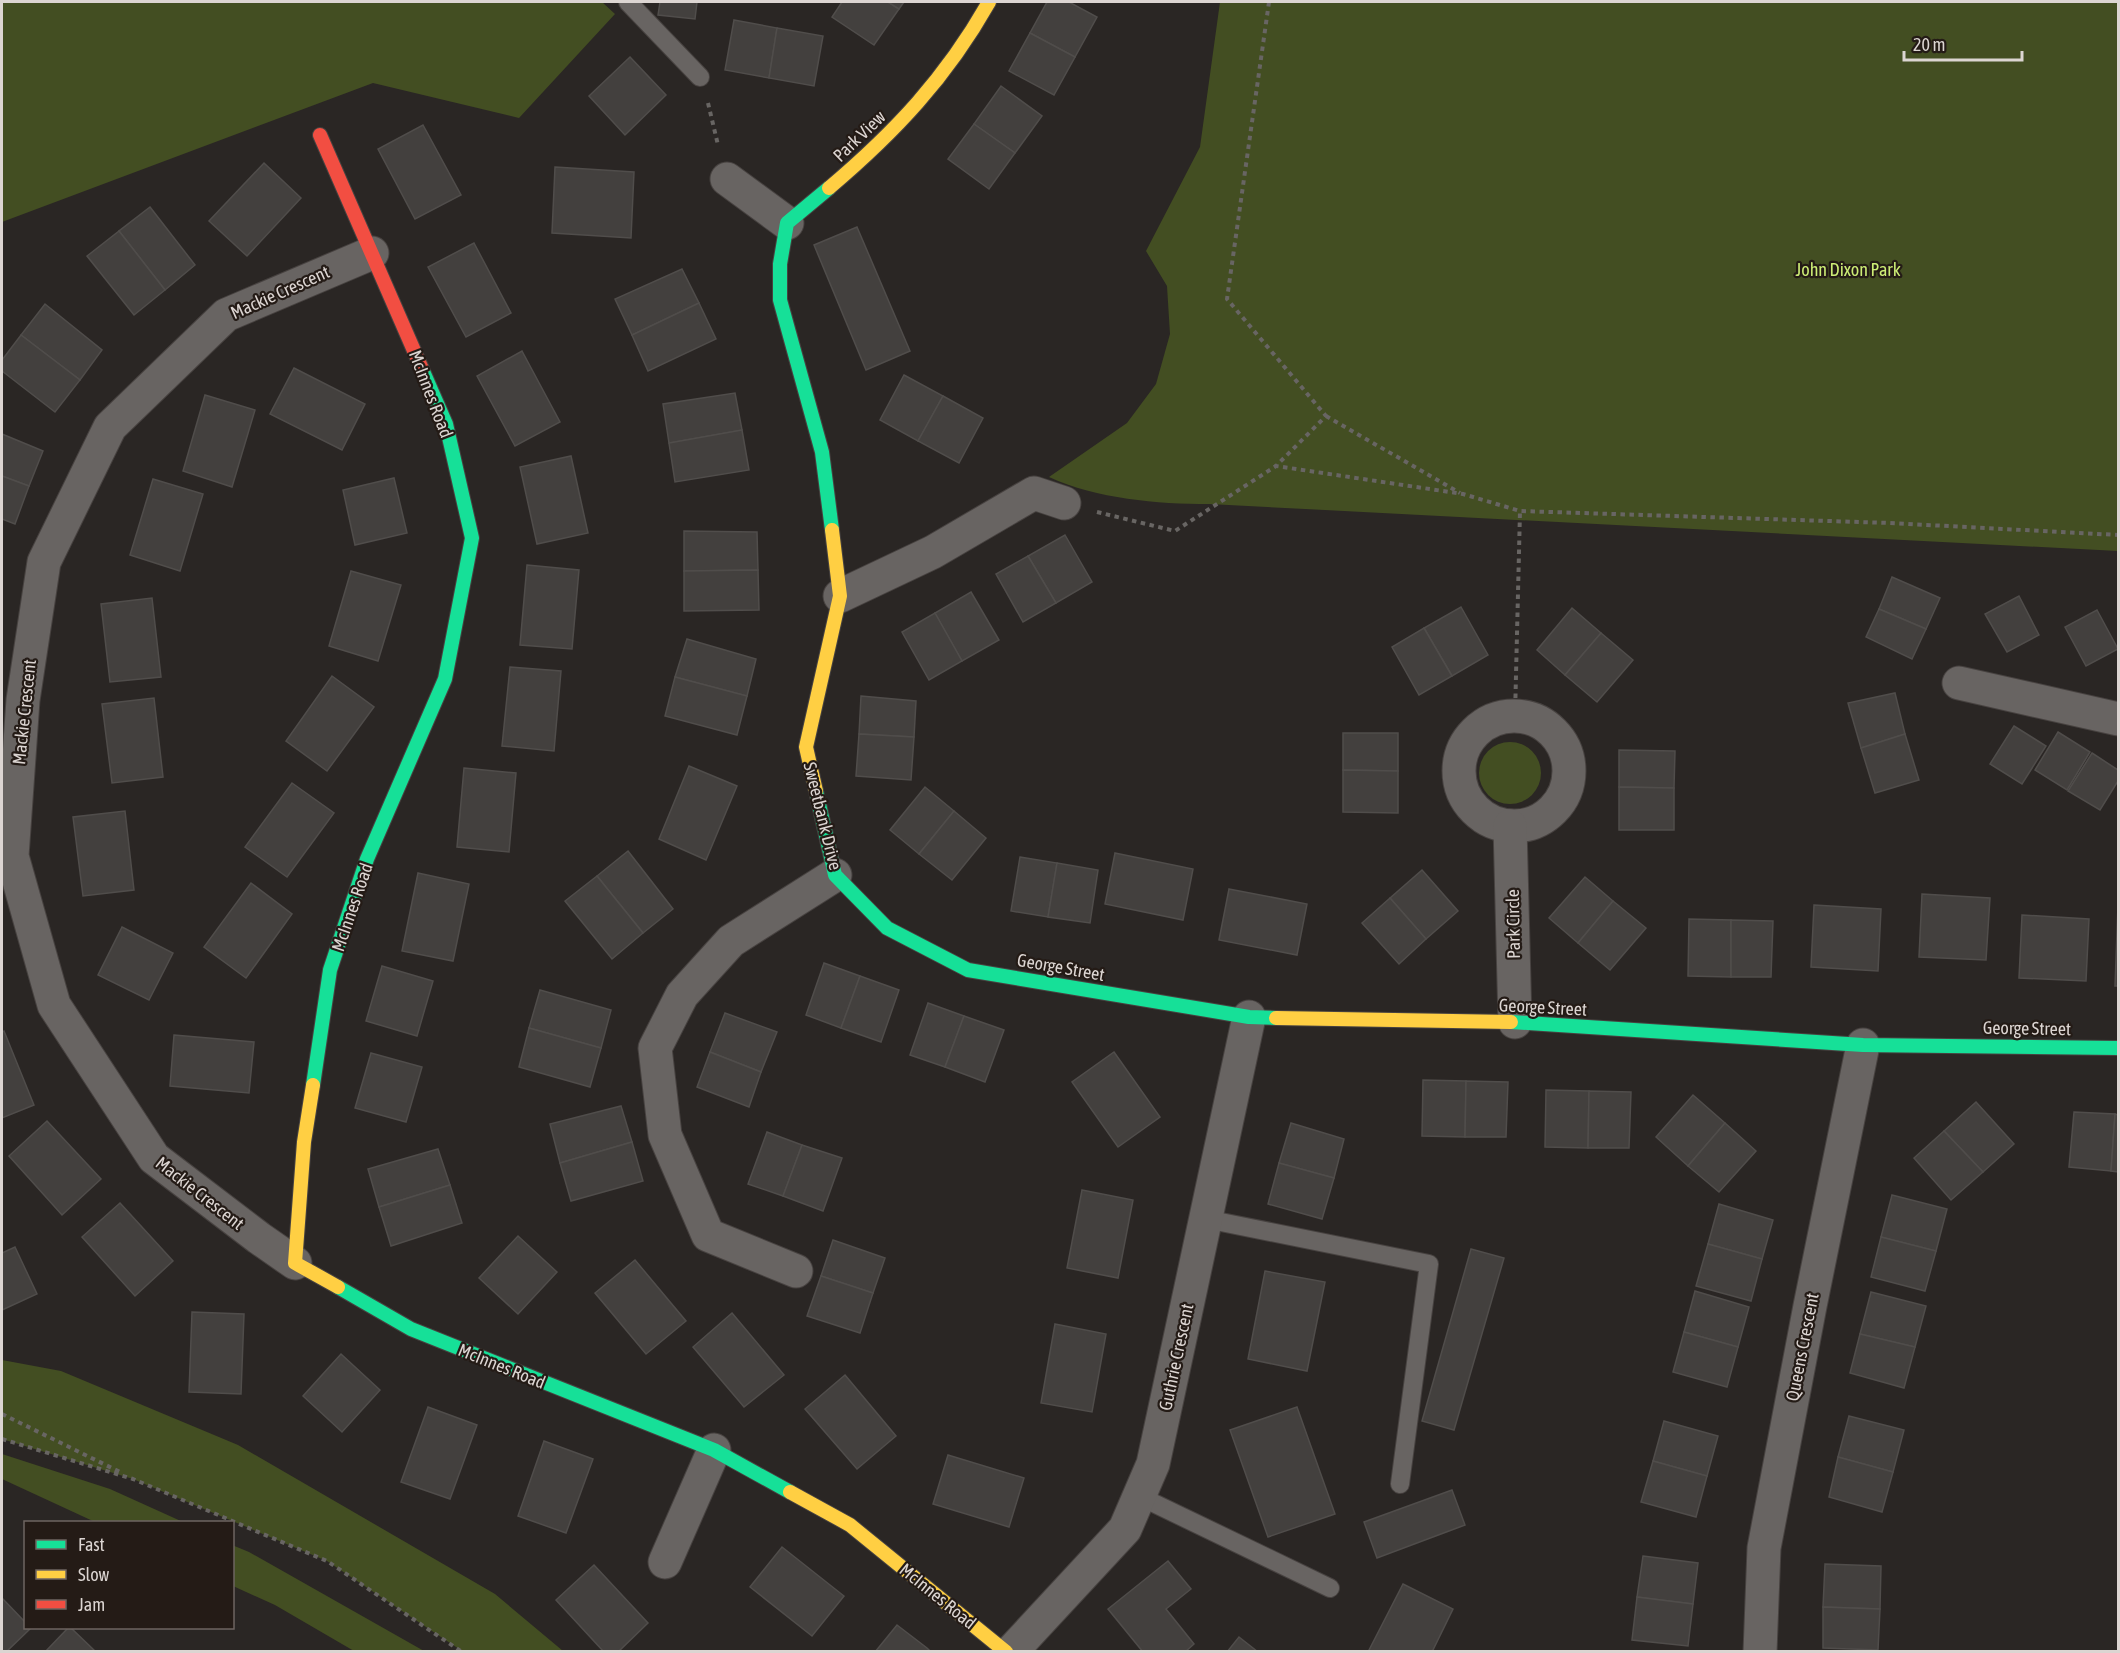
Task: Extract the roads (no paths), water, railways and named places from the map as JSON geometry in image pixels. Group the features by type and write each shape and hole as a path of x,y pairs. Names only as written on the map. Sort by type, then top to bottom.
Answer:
{"street":[{"name":"Park View","path":"787,223 841,179 926,96 974,33 989,2"},
{"name":"McInnes Road","path":"320,135 446,424 472,538 445,679 367,860 330,970 304,1142 295,1263 411,1329 714,1450 850,1524 1006,1652"},
{"path":"727,179 787,223"},
{"name":"Sweetbank Drive","path":"787,223 780,264 780,300 822,452 840,596 806,747 835,875 887,928 968,970"},
{"name":"Mackie Crescent","path":"295,1263 258,1238 154,1158 54,1005 7,856 22,700 44,562 110,427 226,315 372,253"},
{"path":"840,596 933,552 1034,493 1064,503"},
{"path":"1959,683 2118,719"},
{"path":"1515,716 1533,719 1548,728 1563,746 1569,768 1564,792 1556,807 1534,822 1510,826 1485,817 1465,796 1460,781 1460,756 1467,741 1479,728 1495,719 1515,716"},
{"name":"Park Circle","path":"1510,826 1515,1022"},
{"path":"796,1271 708,1235 665,1135 655,1048 682,995 731,942 835,875"},
{"name":"George Street","path":"968,970 1249,1017 1515,1022 1863,1044 2118,1048"},
{"name":"Guthrie Crescent","path":"1011,1652 1125,1529 1153,1464 1249,1017"},
{"name":"Queens Crescent","path":"1760,1652 1764,1548 1863,1044"},
{"path":"665,1562 714,1450"}],"lane":[{"path":"628,2 700,76"},
{"path":"1206,1219 1429,1264 1400,1484"},
{"path":"1139,1496 1330,1588"}],"park label":[{"name":"John Dixon Park","path":"1848,269"}]}
